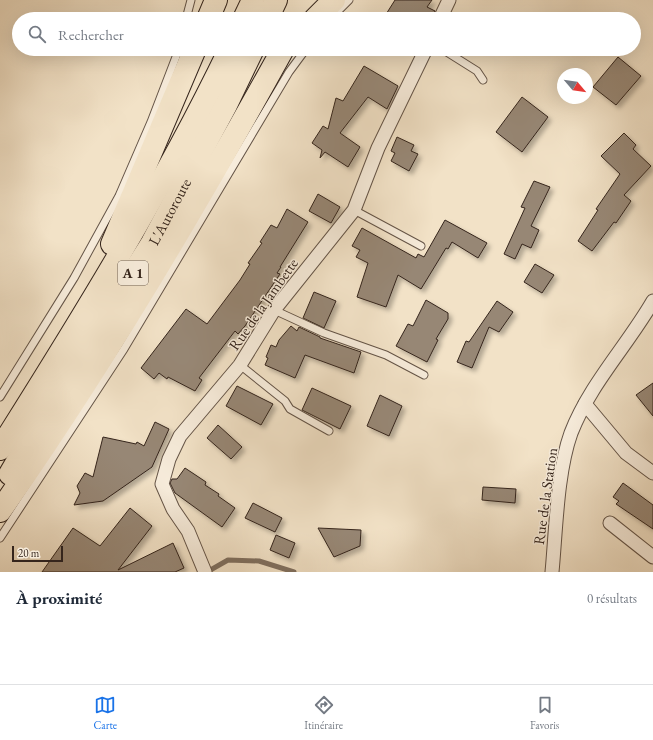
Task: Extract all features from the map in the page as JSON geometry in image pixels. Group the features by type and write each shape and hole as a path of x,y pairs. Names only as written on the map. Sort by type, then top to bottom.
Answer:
{"highway":[{"path":"211,12 216,0"},
{"path":"247,12 253,0"},
{"path":"270,12 276,0"},
{"path":"308,12 318,0"},
{"path":"322,12 334,0"},
{"path":"42,382 119,232 192,56"},
{"name":"L'Autoroute","path":"0,449 133,235 198,116 227,56"},
{"name":"L'Autoroute","path":"0,491 55,397 152,243 226,105 250,56"},
{"path":"0,511 60,425 212,188 246,117 280,56"},
{"path":"246,117 287,56"}],"street":[{"path":"443,12 449,0"},
{"name":"Rue de la Jambette","path":"203,569 188,531 173,509 162,484 169,459 180,436 240,365 274,310 354,210 378,148 423,56"},
{"name":"Rue de la Station","path":"552,572 562,468 571,433 601,376 653,300"},
{"path":"585,404 626,453 653,473"},
{"path":"610,523 653,557"}],"lane":[{"path":"188,12 191,0"},
{"path":"337,12 349,0"},
{"path":"0,397 74,278 119,196 151,122 176,56"},
{"path":"0,538 124,350 212,188 301,56"},
{"path":"453,56 477,71 483,80"},
{"path":"354,210 421,246"},
{"path":"274,310 324,333 386,355 424,375"},
{"path":"240,365 285,401 290,409 329,431"}],"building":[{"path":"395,0 432,0 427,7 435,11 435,12 387,12"},
{"path":"618,57 641,76 616,105 593,87"},
{"path":"364,66 398,86 387,109 368,97 340,133 360,147 348,167 325,152 320,158 322,150 312,143 323,126 328,129 336,98 343,101"},
{"path":"522,97 548,117 522,152 496,132"},
{"path":"624,133 636,145 633,149 651,166 624,195 631,201 616,223 614,222 592,251 578,241 598,210 596,209 620,174 601,156"},
{"path":"397,137 414,145 411,151 418,154 409,171 391,161 395,153 391,151"},
{"path":"534,181 550,187 531,226 539,230 531,248 522,244 515,259 504,254 525,208 521,207"},
{"path":"318,194 340,207 331,223 309,211"},
{"path":"287,209 308,222 280,267 277,273 280,274 245,326 238,334 235,331 199,378 202,380 195,391 168,377 167,379 159,373 154,379 141,368 186,309 207,324 240,280 250,264 248,263 262,243 260,242 271,225 277,228"},
{"path":"445,220 487,243 478,258 452,242 448,249 446,248 421,289 398,275 386,307 357,297 368,263 356,257 360,250 352,246 362,228 416,258 418,254 424,257"},
{"path":"535,264 554,275 542,293 524,282"},
{"path":"314,292 336,301 324,328 303,318"},
{"path":"426,300 448,313 448,319 436,339 438,340 427,362 396,346 408,324 413,326"},
{"path":"497,301 513,312 499,332 489,327 472,368 457,362 466,341 469,342"},
{"path":"291,326 297,331 299,327 320,338 361,352 354,373 305,355 295,378 265,365 268,358 266,357 271,345 276,347 279,340"},
{"path":"653,383 653,416 636,395"},
{"path":"237,386 273,404 261,425 226,406"},
{"path":"312,388 351,406 340,429 302,410"},
{"path":"380,395 402,406 389,436 367,426"},
{"path":"155,422 169,429 152,467 103,501 74,505 80,493 77,486 85,473 93,477 103,437 136,444 137,442 144,446"},
{"path":"218,425 242,447 231,459 207,438"},
{"path":"185,468 206,482 205,485 219,494 218,496 235,508 222,527 175,493 170,483 172,479 177,479"},
{"path":"623,483 653,505 653,529 616,504 619,501 613,497"},
{"path":"483,487 516,489 515,503 482,500"},
{"path":"253,503 282,518 275,532 245,518"},
{"path":"130,508 152,526 118,570 173,543 184,568 175,572 42,572 73,528 100,546"},
{"path":"318,528 361,530 360,546 334,557"},
{"path":"276,535 295,543 289,558 270,550"}],"waterway":[{"path":"207,572 228,560 259,561 294,572"}]}
